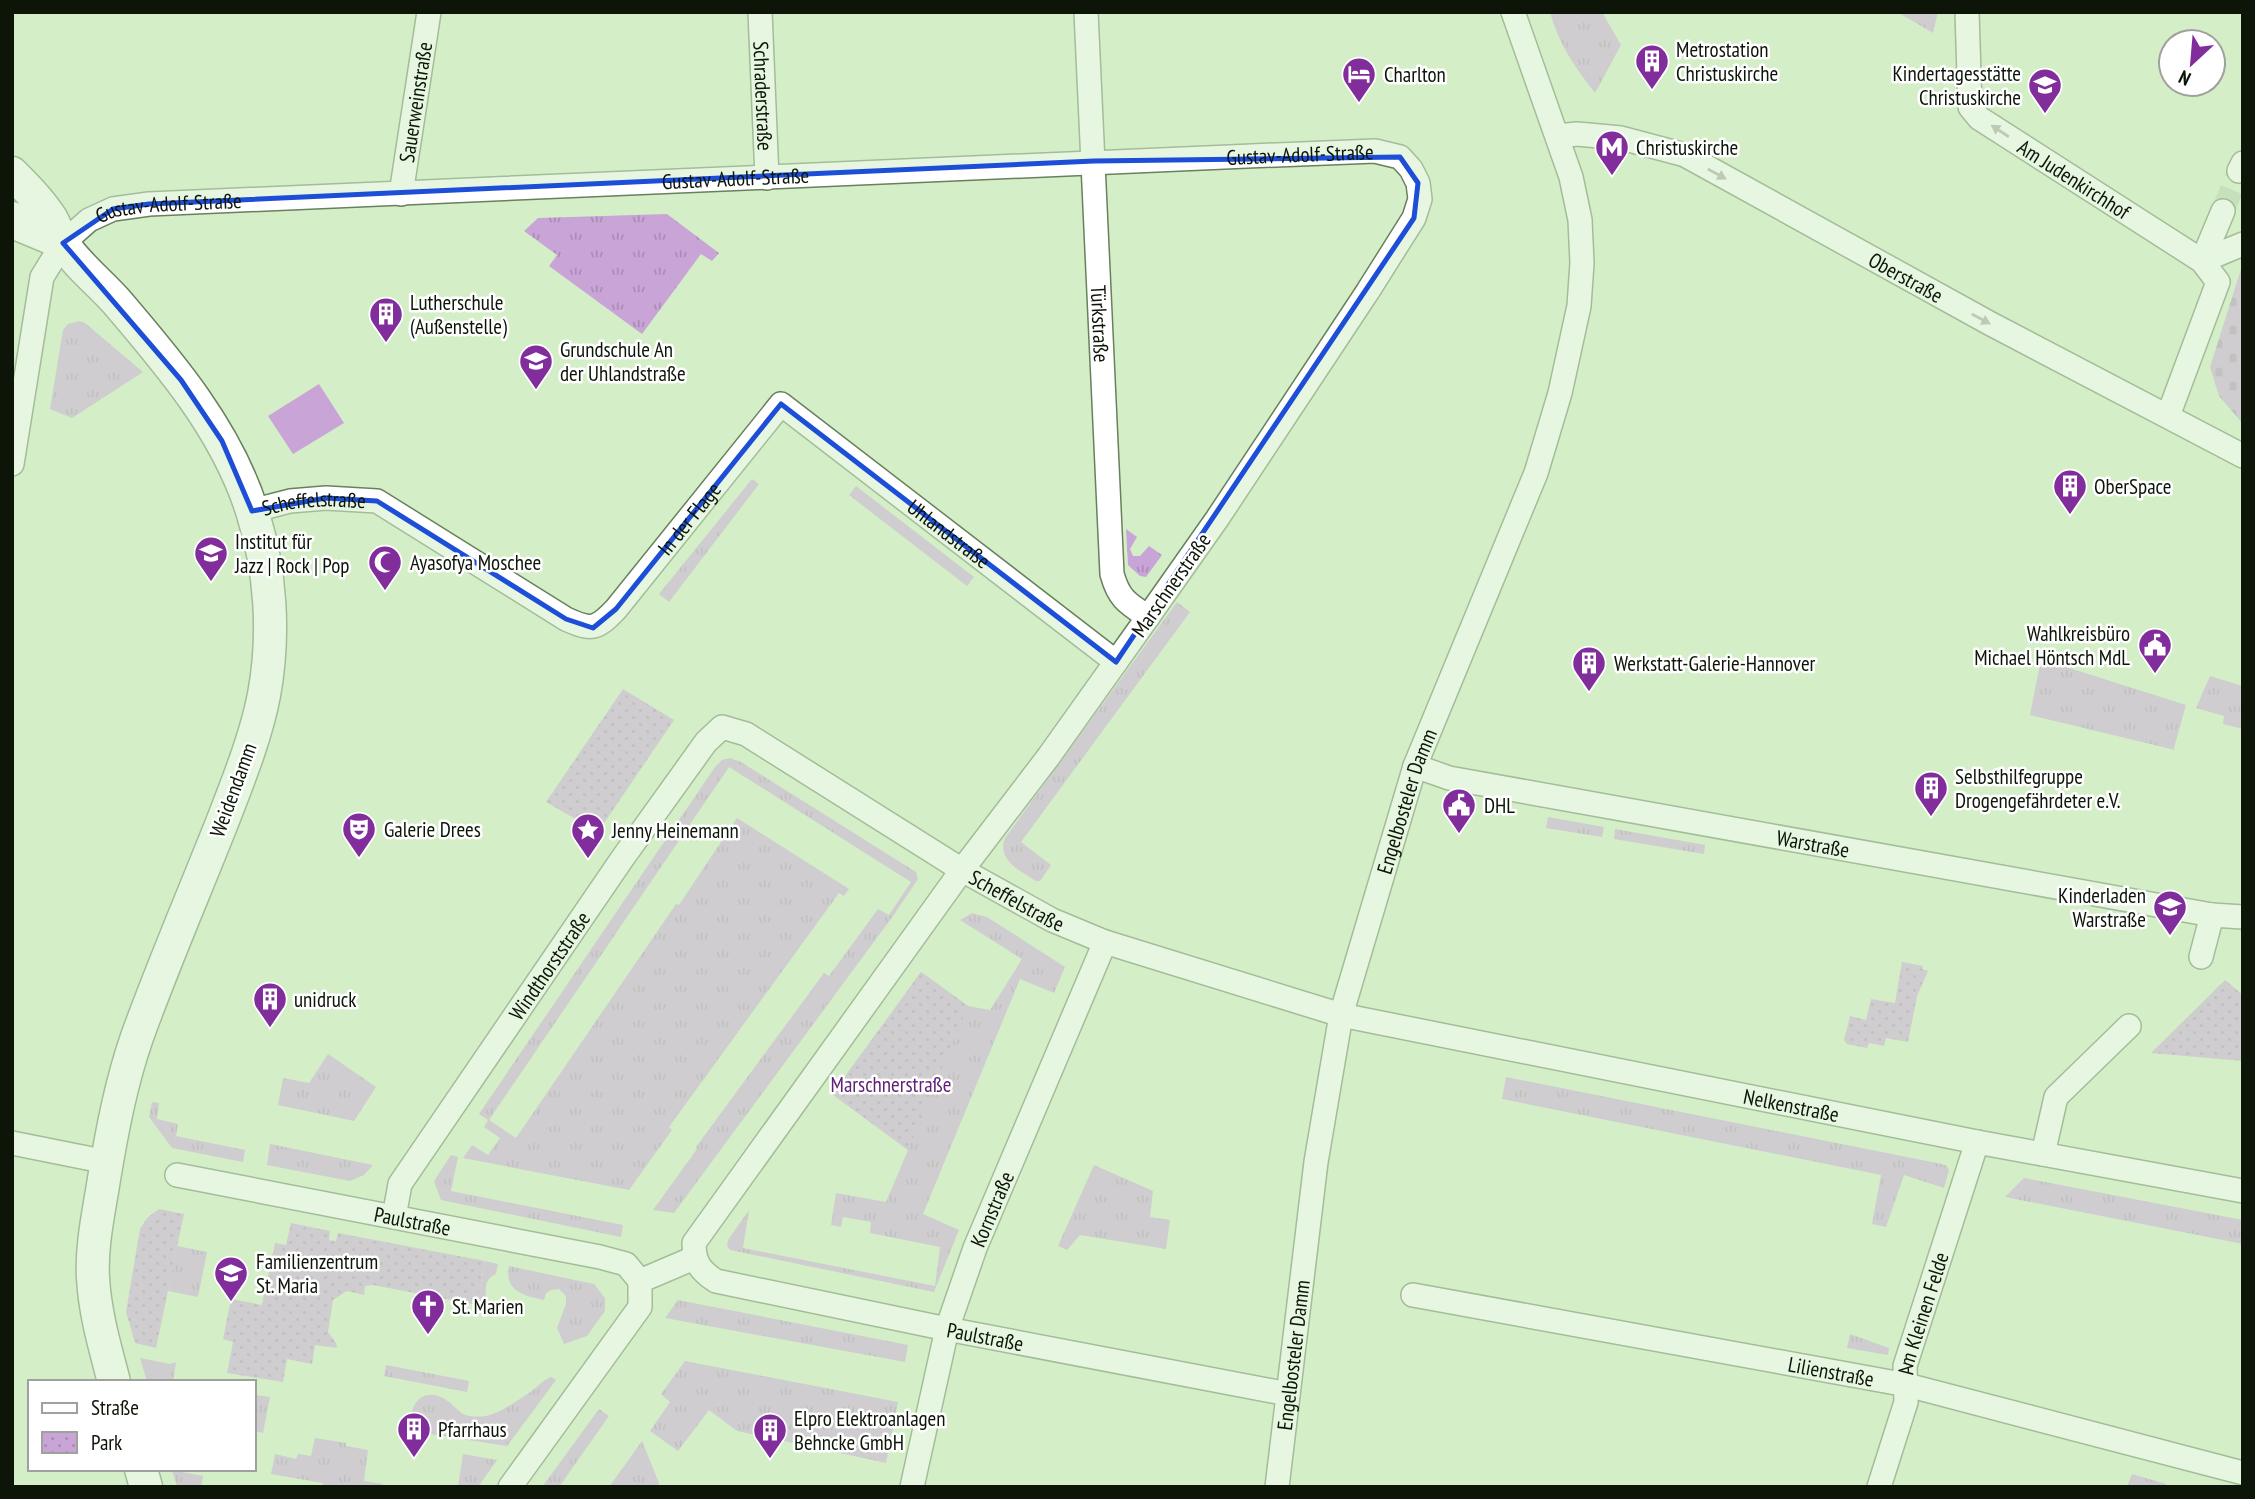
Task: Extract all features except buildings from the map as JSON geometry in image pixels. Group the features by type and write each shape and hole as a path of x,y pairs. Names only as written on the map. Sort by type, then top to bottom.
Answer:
{"main road":[{"name":"Weidendamm","path":"12,173 40,203 53,221 63,243 181,380 222,441 252,511 264,558 269,597 268,665 264,697 237,784 136,1040 121,1090 100,1205 93,1275 97,1315 113,1380"},
{"name":"Weidendamm","path":"12,218 22,226 63,243"}],"street":[{"name":"Sauerweinstraße","path":"401,194 429,12"},
{"name":"Schraderstraße","path":"760,12 767,178"},
{"name":"Türkstraße","path":"1086,12 1112,575 1117,592 1148,617"},
{"name":"Engelbosteler Damm","path":"1277,1487 1316,1162 1341,1015 1415,765 1536,473 1556,410 1579,306 1582,263 1580,220 1571,177 1513,12"},
{"name":"Am Judenkirchhof","path":"1967,12 1970,107 1979,118 2202,261"},
{"name":"Oberstraße","path":"1558,136 1577,134 1621,138 1685,155 1991,324 2243,456"},
{"name":"Gustav-Adolf-Straße","path":"12,464 42,277 63,243 89,220 113,209 149,204 767,178 1094,161 1375,151 1400,158 1411,169"},
{"name":"Marschnerstraße","path":"694,1258 694,1243 706,1224 1116,662 1217,519 1339,335 1414,218 1420,199 1418,183 1411,169"},
{"path":"2202,261 2223,211"},
{"path":"2202,261 2243,244"},
{"path":"2168,416 2218,282 2202,261"},
{"name":"In der Flage","path":"593,628 604,622 616,609 781,404"},
{"name":"Uhlandstraße","path":"781,404 1116,662"},
{"name":"Scheffelstraße","path":"252,511 290,501 326,498 377,501 566,619 593,628"},
{"name":"Scheffelstraße","path":"722,727 746,734 962,870 1052,920 1105,942 1341,1015"},
{"name":"Windthorststraße","path":"394,1217 400,1184 407,1173 630,848 706,742 722,727"},
{"name":"Warstraße","path":"1415,765 1455,779 2212,915"},
{"path":"2201,957 2212,915 2243,917"},
{"name":"Kornstraße","path":"912,1487 947,1329 975,1248 1105,942"},
{"name":"Nelkenstraße","path":"1341,1015 1977,1142 2243,1191"},
{"path":"2043,1154 2056,1097 2129,1026"},
{"name":"Am Kleinen Felde","path":"1879,1487 1906,1402 1905,1367 1977,1142"},
{"path":"12,1143 107,1161"},
{"name":"Paulstraße","path":"177,1175 626,1264 640,1281"},
{"path":"510,1487 640,1307 640,1281 694,1258"},
{"name":"Paulstraße","path":"694,1258 702,1273 716,1281 947,1329 1288,1394"},
{"name":"Lilienstraße","path":"1413,1295 1907,1385 2243,1474"}],"highlighted area":[{"path":"1400,157 1418,183 1414,218 1116,662 781,404 616,609 593,628 566,619 377,501 326,498 252,511 222,441 181,380 63,243 113,209 149,204 1094,161"}],"green space":[{"path":"1550,12 1602,12 1621,45 1595,93 1568,55"},
{"path":"1897,12 1938,12 1933,33"},
{"path":"667,214 719,253 712,261 701,254 642,334 549,266 557,255 524,231 538,218"},
{"path":"2242,266 2243,424 2219,396 2210,367"},
{"path":"79,321 85,323 143,372 72,418 50,409 63,330 68,324"},
{"path":"319,384 344,423 293,454 268,416"},
{"path":"752,479 759,484 669,602 659,594"},
{"path":"856,486 974,577 967,586 849,495"},
{"path":"1126,529 1137,537 1130,549 1133,556 1140,556 1149,546 1162,555 1146,577 1140,576 1128,565"},
{"path":"1177,602 1190,612 1021,842 1051,865 1040,881 1036,881 1011,864 1004,852 1005,838"},
{"path":"2041,659 2186,705 2175,750 2030,715"},
{"path":"2210,676 2243,686 2243,729 2223,724 2224,716 2196,708"},
{"path":"623,689 674,720 598,832 546,802"},
{"path":"730,758 741,762 916,872 918,879 674,1213 653,1210 824,973 829,976 878,909 889,915 911,882 729,767 489,1120 516,1138 737,818 849,889 844,896 839,893 669,1127 672,1130 629,1190 463,1158 472,1145 488,1155 500,1138 484,1127 488,1120 479,1114 715,767 722,760"},
{"path":"1548,817 1604,827 1602,837 1546,828"},
{"path":"1615,829 1705,845 1704,854 1614,839"},
{"path":"972,913 987,917 1065,967 1054,993 1020,979 923,1214 959,1230 934,1292 730,1250 727,1246 728,1240 749,1210 743,1248 935,1286 940,1247 870,1233 871,1222 843,1217 841,1227 831,1225 836,1193 886,1202 908,1150 832,1094 916,996 908,990 921,972 968,1006 990,1010 1022,959 960,920"},
{"path":"1902,962 1923,966 1922,969 1928,971 1917,996 1908,1042 1886,1038 1884,1046 1869,1043 1867,1048 1847,1044 1844,1040 1850,1016 1866,1020 1871,999 1895,1003"},
{"name":"Marschnerstraße","path":"921,972 968,1006 908,1150 832,1094"},
{"path":"2225,980 2243,995 2243,1061 2151,1053"},
{"path":"328,1054 376,1087 354,1121 278,1105 283,1078 309,1083"},
{"path":"1506,1077 1942,1164 1949,1170 1944,1188 1904,1175 1886,1227 1872,1224 1881,1175 1502,1099"},
{"path":"152,1102 159,1103 157,1119 178,1124 176,1136 245,1150 243,1162 172,1148 149,1117"},
{"path":"270,1144 373,1165 364,1175 350,1181 267,1165"},
{"path":"451,1155 458,1157 451,1191 623,1225 621,1237 441,1200 434,1181"},
{"path":"1094,1165 1153,1191 1150,1217 1170,1220 1166,1249 1080,1235 1067,1250 1058,1246"},
{"path":"2024,1178 2243,1220 2243,1244 2005,1197"},
{"path":"159,1209 184,1214 156,1348 135,1343 126,1312 140,1229 147,1218"},
{"path":"291,1223 330,1231 329,1240 336,1241 338,1233 485,1261 477,1305 373,1285 365,1286 364,1295 347,1291 333,1300 328,1332 337,1348 315,1345 312,1364 287,1359 283,1382 227,1373 233,1342 223,1339 231,1299 262,1305 275,1243 286,1245"},
{"path":"177,1246 207,1252 198,1297 168,1291"},
{"path":"485,1261 498,1264 496,1274 488,1280 486,1306 477,1305"},
{"path":"509,1266 594,1284 605,1298 605,1311 587,1336 564,1344 557,1328 566,1304 566,1296 559,1289 546,1293 544,1300 517,1291 510,1281"},
{"path":"678,1300 908,1345 905,1362 665,1318"},
{"path":"1850,1334 1889,1348 1888,1355 1847,1348"},
{"path":"140,1358 170,1364 176,1362 173,1380 146,1380"},
{"path":"685,1361 898,1402 886,1463 737,1431 709,1410 678,1451 650,1431 670,1402 661,1394"},
{"path":"386,1365 469,1381 467,1392 384,1376"},
{"path":"551,1377 556,1380 507,1446 417,1432 411,1427 414,1407 427,1395 441,1397 463,1414 485,1416 507,1407"},
{"path":"256,1395 270,1397 263,1433 256,1431"},
{"path":"599,1409 609,1416 559,1487 542,1487"},
{"path":"315,1438 368,1450 364,1481 383,1484 383,1487 323,1487 323,1483 271,1474 275,1454 296,1459 298,1454 311,1456"},
{"path":"642,1441 659,1483 658,1487 609,1487"},
{"path":"463,1454 497,1460 478,1487 458,1487"},
{"path":"172,1471 203,1476 201,1487 177,1487"},
{"path":"2132,1474 2166,1484 2165,1487 2127,1487"}],"tunnel":[{"path":"2223,211 2239,171"}],"place":[{"name":"Metrostation Christuskirche","path":"1652,91"},
{"name":"Charlton","path":"1359,104"},
{"name":"Kindertagesstätte Christuskirche","path":"2045,115"},
{"name":"Christuskirche","path":"1612,177"},
{"name":"Lutherschule (Außenstelle)","path":"386,344"},
{"name":"Grundschule An der Uhlandstraße","path":"536,391"},
{"name":"OberSpace","path":"2070,516"},
{"name":"Institut für Jazz | Rock | Pop","path":"211,583"},
{"name":"Ayasofya Moschee","path":"385,592"},
{"name":"Wahlkreisbüro Michael Höntsch MdL","path":"2155,675"},
{"name":"Werkstatt-Galerie-Hannover","path":"1589,693"},
{"name":"Selbsthilfegruppe Drogengefährdeter e.V.","path":"1931,818"},
{"name":"DHL","path":"1459,835"},
{"name":"Galerie Drees","path":"359,859"},
{"name":"Jenny Heinemann","path":"588,860"},
{"name":"Kinderladen Warstraße","path":"2170,937"},
{"name":"unidruck","path":"270,1029"},
{"name":"Familienzentrum St. Maria","path":"231,1303"},
{"name":"St. Marien","path":"428,1336"},
{"name":"Pfarrhaus","path":"414,1459"},
{"name":"Elpro Elektroanlagen Behncke GmbH","path":"770,1460"}]}
